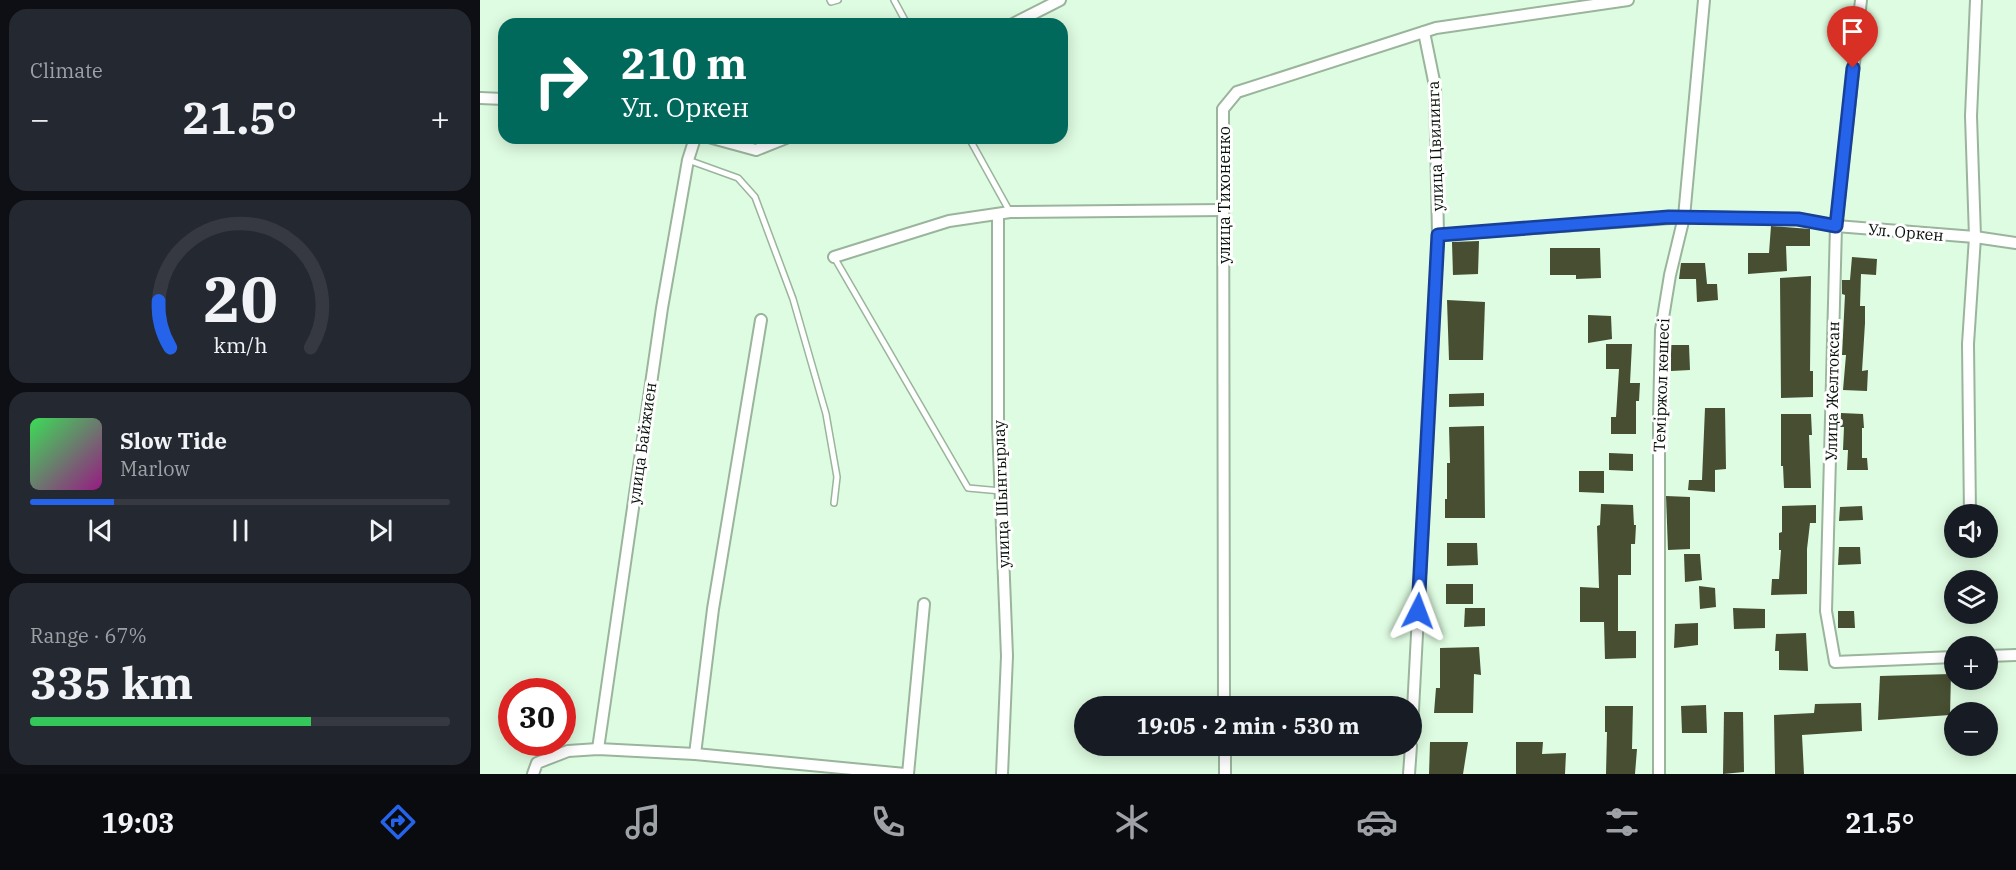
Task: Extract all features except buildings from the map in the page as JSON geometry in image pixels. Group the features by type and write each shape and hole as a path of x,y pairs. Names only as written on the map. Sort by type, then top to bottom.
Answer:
{"street":[{"path":"1025,18 1060,0"},
{"name":"улица Тихоненко","path":"1224,696 1223,109 1237,92 1436,28 1628,0"},
{"name":"Теміржол көшесі","path":"1659,774 1661,330 1670,275 1684,217 1704,0"},
{"name":"Улица Желтоксан","path":"1861,0 1836,226 1826,611 1835,663 1944,658"},
{"path":"1970,504 1968,344 1975,237 1971,116 1976,0"},
{"name":"улица Цвилинга","path":"1414,696 1438,235 1435,86 1424,32"},
{"path":"480,98 498,99"},
{"name":"улица Байжиен","path":"598,749 662,308 688,160 693,144"},
{"path":"734,144 756,150 771,144"},
{"path":"834,257 949,221 1010,212 1223,210"},
{"name":"улица Шынгырлау","path":"998,214 998,425 1006,656 1002,774"},
{"name":"Ул. Оркен","path":"1438,235 1684,217 1798,219 1836,226 1975,237 2016,243"},
{"path":"695,754 713,609 760,320"},
{"path":"533,774 537,763 567,751 598,749 695,754 906,774 924,604"},
{"path":"1998,656 2016,655"},
{"path":"1225,756 1225,774"},
{"path":"1409,774 1410,756"}],"lane":[{"path":"830,0 831,2 838,0"},
{"path":"894,0 904,18"},
{"path":"972,144 1010,212"},
{"path":"688,160 738,178 755,197 793,299 826,414 837,477 834,503"},
{"path":"834,257 968,488 1001,490"}],"route":[{"path":"1418,611 1438,235 1669,217 1798,219 1836,226 1853,68"}]}
